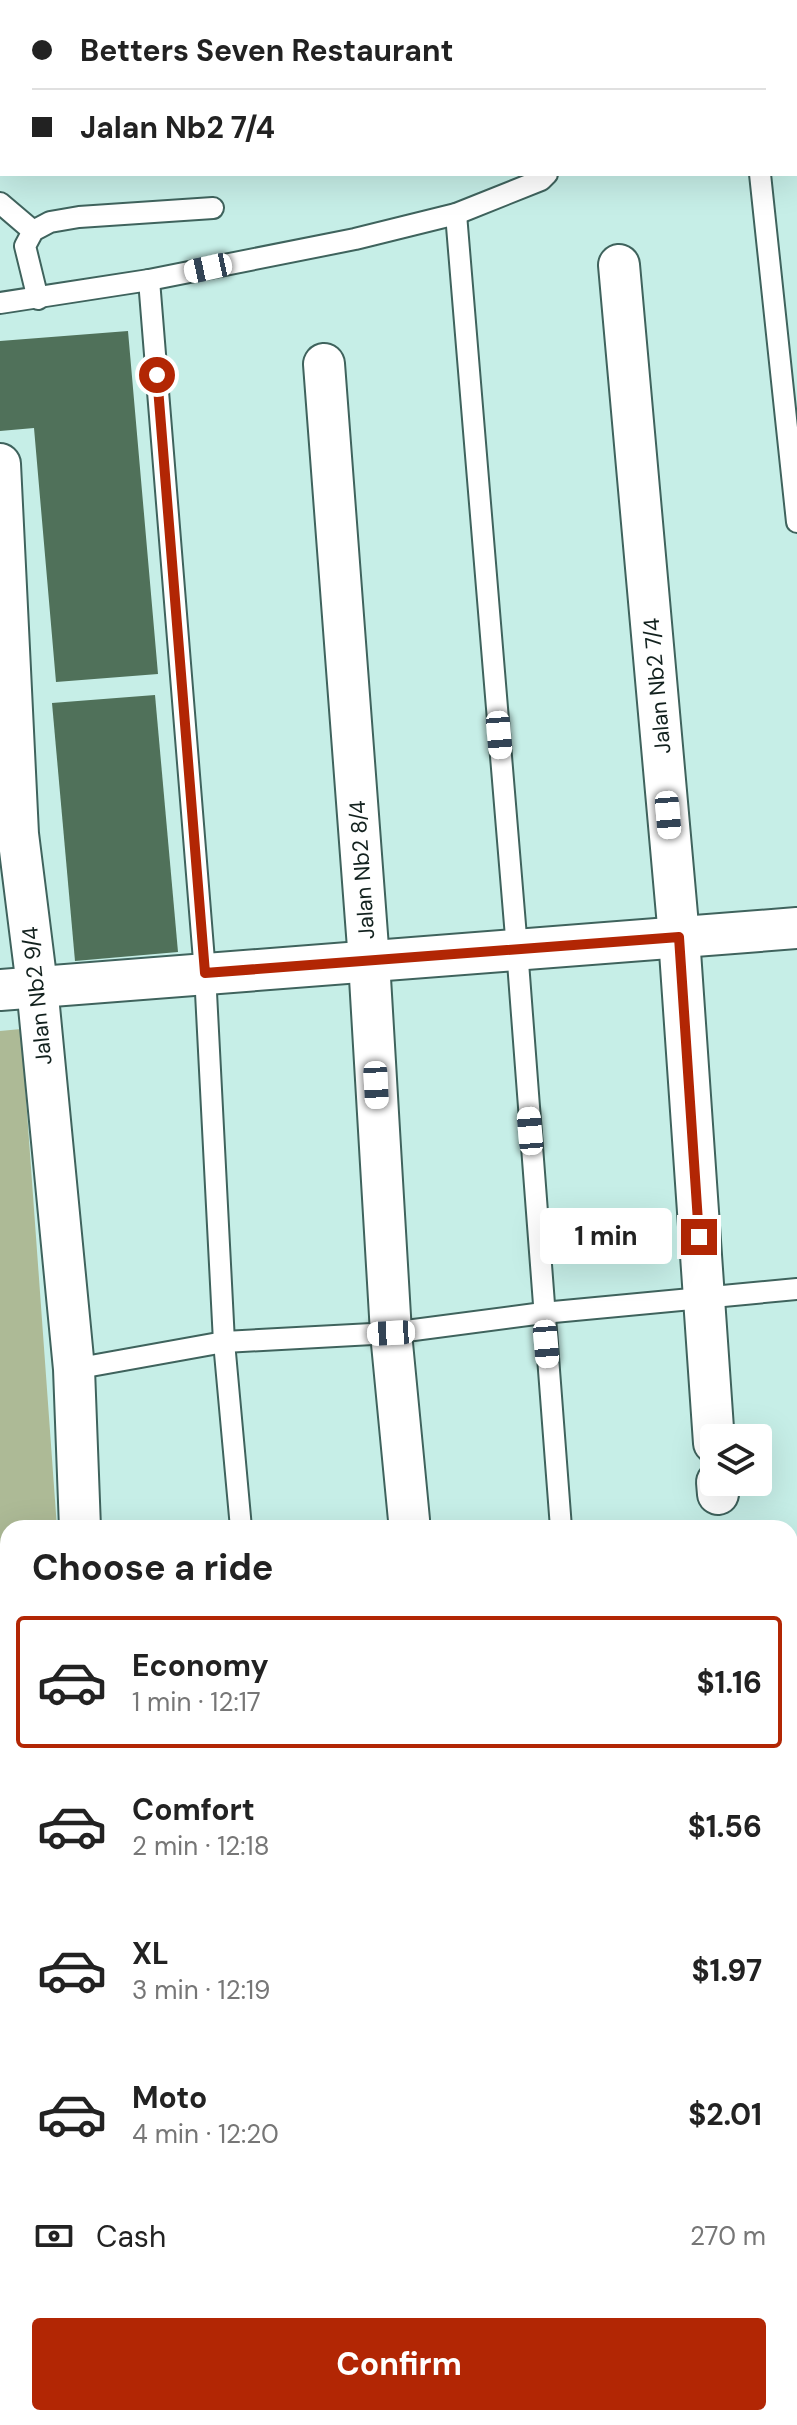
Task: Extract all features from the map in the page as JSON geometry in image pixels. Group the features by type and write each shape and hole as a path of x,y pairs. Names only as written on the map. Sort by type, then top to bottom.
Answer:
{"street":[{"name":"Jalan Nb2 7/4","path":"619,265 679,937 713,1424"},
{"name":"Jalan Nb2 8/4","path":"324,364 369,961 391,1333 409,1520"},
{"name":"Jalan Nb2 9/4","path":"0,464 9,835 18,988 74,1369 80,1520"},
{"path":"18,988 797,928"}],"lane":[{"path":"0,303 149,280 355,239 456,214 545,176"},
{"path":"760,176 797,522"},
{"path":"0,203 33,231"},
{"path":"38,299 25,246 33,231 50,222 79,217 213,208"},
{"path":"456,214 560,1520"},
{"path":"149,280 205,973 224,1342 240,1520"},
{"path":"74,1369 224,1342 391,1333 543,1313 797,1289"}],"shaded area":[{"path":"21,1029 56,1520 0,1520 0,1031"}],"building":[{"path":"128,331 158,674 56,682 34,428 0,431 0,341"},
{"path":"155,695 178,952 75,961 52,703"}],"route":[{"path":"157,375 205,973 679,937 699,1237"}]}
